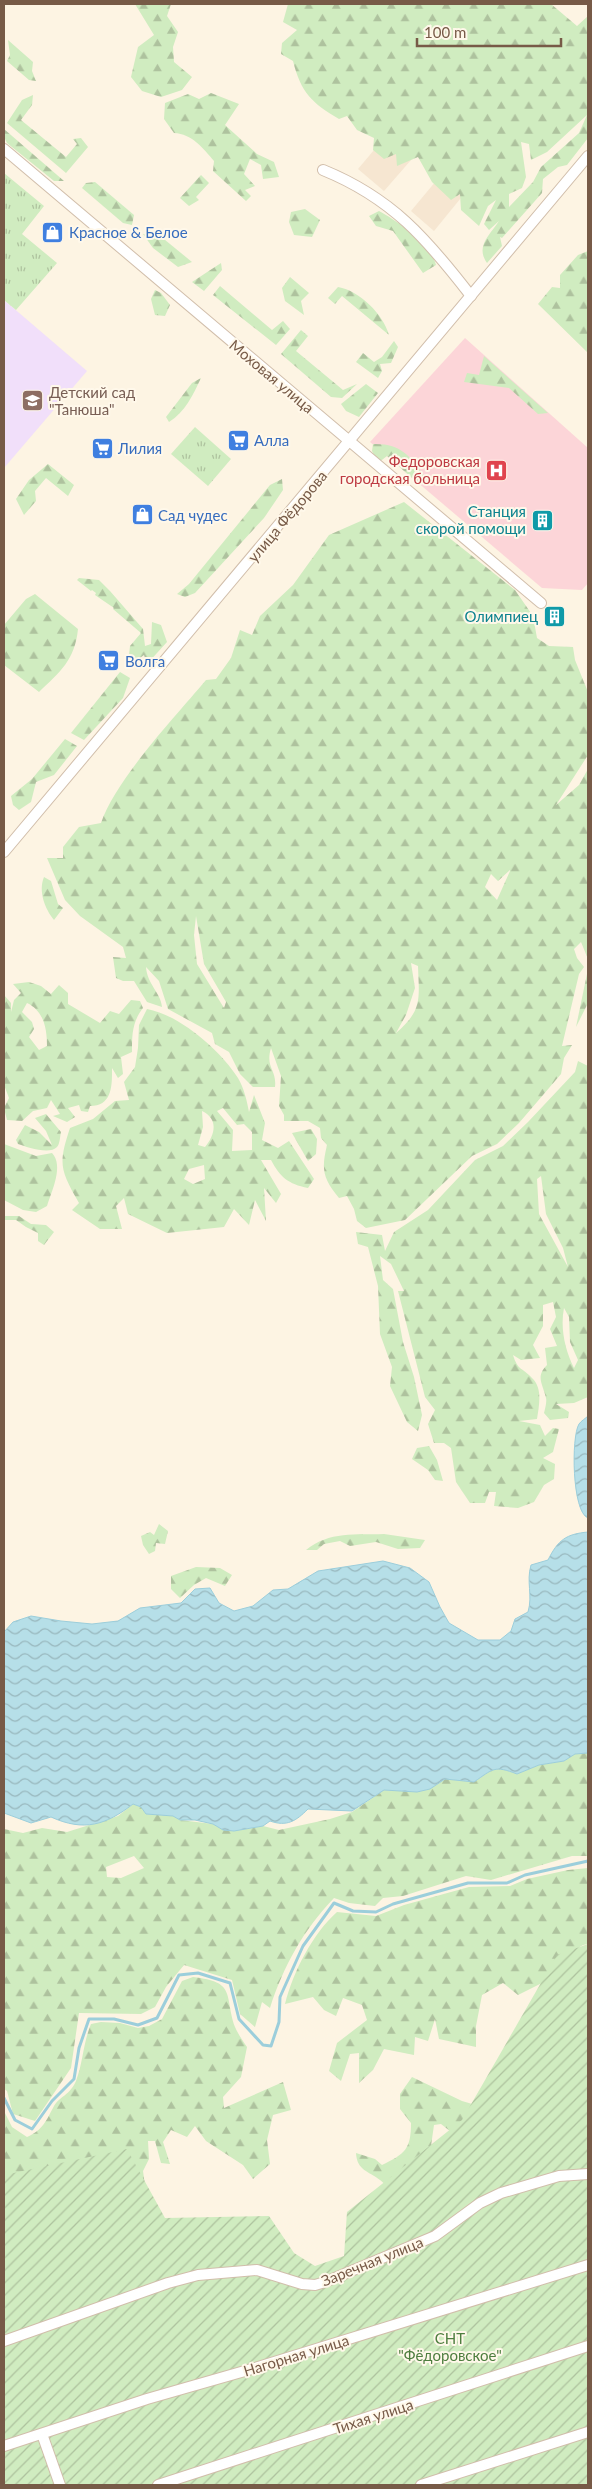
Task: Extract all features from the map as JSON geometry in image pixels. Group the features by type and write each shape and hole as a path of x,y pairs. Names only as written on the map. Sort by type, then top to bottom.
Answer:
{"street":[{"name":"Моховая улица","path":"4,149 541,603"},
{"name":"улица Фёдорова","path":"4,852 350,442 588,156"},
{"path":"324,170 350,181 386,204 433,246 472,296"},
{"name":"Заречная улица","path":"4,2341 168,2283 198,2275 257,2270 302,2284 315,2285 435,2236 480,2203 501,2193 559,2176 588,2176"},
{"name":"Нагорная улица","path":"4,2446 147,2399 255,2368 588,2265"},
{"name":"Тихая улица","path":"158,2485 588,2346"},
{"path":"421,2485 588,2432"},
{"path":"42,2434 60,2485"}],"shaded area":[{"path":"385,137 411,160 384,191 358,169"},
{"path":"446,169 469,188 434,231 411,211"},
{"name":"Детский сад \"Танюша\"","path":"4,300 87,371 4,468"},
{"name":"Федоровская городская больница","path":"465,338 588,448 588,583 582,590 542,588 370,442"}],"green space":[{"path":"135,4 171,4 167,16 178,32 173,47 174,62 192,77 182,90 161,97 142,91 131,77 138,47 154,35"},
{"path":"288,4 551,4 577,26 588,16 588,138 567,165 558,167 543,179 542,193 502,238 500,237 502,246 487,263 484,257 483,246 499,221 489,230 484,224 496,200 488,206 479,226 461,210 460,194 451,200 432,182 418,157 397,166 396,154 384,159 373,150 374,138 357,130 347,116 339,119 322,108 304,89 293,61 281,54 282,43 297,30 283,22","holes":["587,115 579,133 541,167 533,182 509,207 509,194 522,188 526,177 521,142 529,144 531,160 547,152"]},
{"path":"8,40 33,62 32,71 36,81 29,80 7,61 10,55"},
{"path":"211,93 239,104 225,125 257,154 274,162 279,177 263,179 261,165 250,159 244,174 255,186 245,190 251,196 246,201 213,171 214,161 201,147 192,139 174,133 164,119 165,103 188,94 199,99"},
{"path":"33,95 32,105 21,120 66,157 77,144 73,139 81,138 88,147 66,173 7,123 22,100"},
{"path":"4,129 64,181 54,181 7,143 4,137"},
{"path":"4,173 44,206 22,234 57,263 16,310 4,300"},
{"path":"201,175 209,183 196,197 199,200 189,206 180,198"},
{"path":"95,182 134,215 132,225 123,223 82,188 86,183"},
{"path":"305,209 320,220 312,237 294,235 289,222 291,212"},
{"path":"379,211 413,234 428,250 436,265 423,273 393,231 376,226 369,216"},
{"path":"143,234 159,235 192,262 178,267 153,248"},
{"path":"588,251 588,353 538,304 552,287 560,288 560,275 578,255"},
{"path":"221,263 222,270 204,291 192,282"},
{"path":"290,277 309,293 301,301 304,315 285,301 282,288"},
{"path":"220,286 272,330 283,321 290,329 276,345 213,295"},
{"path":"338,287 346,289 362,298 382,319 389,335 342,296 335,304 328,298"},
{"path":"155,290 161,293 170,305 165,316 155,315 151,299"},
{"path":"301,330 308,336 296,351 343,390 357,384 342,398 331,397 281,354"},
{"path":"394,341 398,347 391,363 380,364 382,371 378,378 356,362 363,353 374,362 382,357"},
{"path":"484,356 548,413 538,414 509,388 464,382 467,373 479,375"},
{"path":"201,378 192,397 184,408 169,422 166,417 192,383"},
{"path":"366,384 378,393 359,417 346,411 341,404"},
{"path":"195,427 231,459 208,486 171,454"},
{"path":"373,444 398,448 410,457 425,477 420,485 387,456 378,463 372,451"},
{"path":"48,464 74,485 68,496 46,478 35,491 36,501 24,515 16,499 29,480"},
{"path":"282,479 283,490 264,518 195,593 185,597 177,594 189,584 270,485"},
{"path":"404,502 515,590 533,616 537,638 549,646 573,647 575,660 588,692 588,755 556,805 579,785 588,769 588,959 581,942 574,949 577,958 584,967 579,974 562,1046 572,1045 564,1058 561,1074 519,1123 497,1144 472,1156 405,1220 366,1228 357,1221 354,1209 347,1196 339,1198 327,1179 324,1161 327,1145 321,1138 320,1128 308,1121 284,1121 284,1115 279,1106 281,1076 271,1048 269,1060 275,1087 253,1087 240,1074 229,1052 215,1044 212,1033 168,1009 159,981 146,967 162,1007 147,1002 134,981 123,981 116,978 113,957 126,958 123,947 80,916 65,900 47,858 63,858 63,847 79,827 101,823 119,787 163,730 206,680 216,679 231,658 240,630 252,635 260,616 293,585 329,535","holes":["510,871 497,900 485,887 491,874 498,881","196,916 204,964 226,1002 224,1008 197,964 194,935","411,963 418,966 418,1003 411,1017 396,1033 406,1015 415,988"]},
{"path":"79,578 99,580 110,591 143,629 145,646 151,644 152,622 161,625 167,642 147,664 144,655 136,661 129,655 130,646 141,633 114,608 95,595 96,593 77,580"},
{"path":"35,594 78,629 74,649 70,657 60,671 39,692 4,665 4,625 26,599"},
{"path":"120,672 130,678 123,698 84,740 71,733"},
{"path":"65,739 77,746 54,775 36,782 31,802 19,810 13,805 11,796 32,779"},
{"path":"44,877 51,881 58,904 63,908 54,920 43,900 42,882"},
{"path":"588,969 588,1003 576,1027"},
{"path":"29,982 41,986 51,994 59,985 68,993 68,1004 100,1023 110,1011 119,1014 131,1000 140,1001 143,1008 135,1024 132,1052 121,1057 123,1074 118,1078 112,1068 110,1093 103,1102 90,1106 88,1112 81,1111 79,1105 68,1108 75,1117 67,1122 53,1116 60,1114 51,1100 47,1108 33,1111 22,1121 7,1120 4,1108 9,1098 4,1085 4,995 11,1003 11,1012 14,1000 21,993 13,984","holes":["27,1003 33,1006 41,1016 46,1033 47,1046 39,1050 29,1037 34,1029 32,1022 22,1012"]},
{"path":"147,1009 173,1018 210,1045 238,1078 244,1090 249,1112 254,1095 265,1123 262,1140 278,1148 289,1141 314,1179 308,1188 285,1179 271,1160 261,1160 281,1194 276,1203 264,1188 266,1221 255,1200 249,1225 234,1209 224,1227 167,1233 128,1214 124,1198 116,1206 122,1229 100,1229 72,1210 79,1203 68,1182 63,1167 64,1150 70,1128 93,1119 115,1101 129,1100 124,1082 135,1067 139,1025","holes":["223,1108 237,1125 244,1124 252,1132 252,1150 232,1151 233,1130 217,1111","202,1111 211,1118 214,1128 205,1147 198,1145 203,1127","204,1165 205,1179 193,1184 184,1179 189,1169"]},
{"path":"578,1061 588,1066 588,1397 574,1403 556,1404 569,1412 568,1418 550,1420 544,1413 546,1400 541,1373 547,1365 545,1348 557,1346 550,1329 556,1317 553,1302 543,1305 543,1326 533,1345 540,1358 521,1360 513,1355 519,1366 535,1382 539,1392 537,1419 519,1421 540,1425 545,1436 553,1428 559,1429 553,1452 543,1458 555,1464 554,1479 544,1485 534,1502 518,1508 494,1506 496,1492 489,1492 485,1503 470,1503 456,1482 451,1448 444,1443 434,1443 428,1424 435,1410 425,1397 398,1291 404,1291 391,1264 380,1256 383,1280 393,1289 403,1342 414,1377 422,1415 418,1431 407,1422 390,1386 392,1367 380,1334 378,1286 368,1247 358,1244 356,1232 382,1235 385,1251 394,1232 428,1210 475,1160 503,1146 575,1072","holes":["541,1176 546,1214 563,1248 568,1267 539,1214 537,1179","564,1308 569,1317 570,1342 578,1360 574,1368 564,1339"]},
{"path":"46,1114 61,1132 57,1147 44,1150 18,1144 16,1140 25,1125 39,1132 52,1145 46,1131 35,1118"},
{"path":"311,1129 317,1139 316,1154 308,1161 292,1133"},
{"path":"4,1144 36,1156 52,1153 57,1165 57,1171 47,1206 36,1212 23,1210 4,1200"},
{"path":"4,1216 19,1216 31,1224 46,1225 54,1232 44,1245 38,1241 38,1233 16,1220 4,1220"},
{"path":"429,1446 437,1460 443,1481 435,1480 428,1470 412,1459 417,1448"},
{"path":"159,1524 168,1531 165,1544 156,1543 155,1551 149,1554 143,1545 141,1536 150,1532 154,1535"},
{"path":"353,1534 384,1534 425,1540 420,1548 398,1549 376,1542 350,1546 340,1541 324,1544 317,1550 306,1550 315,1544 333,1537"},
{"path":"196,1567 220,1568 232,1575 225,1586 206,1578 194,1585 180,1598 171,1589 171,1576"},
{"path":"588,1753 588,1856 572,1856 491,1880 466,1876 403,1896 383,1898 375,1906 349,1903 334,1898 313,1922 296,1949 281,1978 270,2008 262,2002 255,2027 240,2014 232,1980 184,1965 166,1987 155,2007 141,2014 79,2013 71,2068 35,2121 13,2114 7,2091 4,2089 4,1829 23,1833 42,1828 67,1832 118,1816 133,1804 141,1807 146,1814 173,1816 180,1820 213,1824 223,1830 234,1831 263,1826 279,1830 330,1819 352,1812 384,1790 417,1792 430,1789 445,1779 474,1782 490,1771 498,1769 517,1774 539,1765 564,1761 575,1754","holes":["134,1856 144,1868 121,1878 107,1877 106,1867"]},
{"path":"588,1868 588,1944 575,1951 569,1975 540,1984 518,1995 503,1983 482,1995 476,2026 476,2047 439,2039 435,2019 428,2041 415,2037 414,2055 384,2049 373,2070 359,2083 359,2053 350,2054 341,2081 329,2071 337,2043 367,2020 362,2005 343,1998 336,2016 324,2010 313,1997 285,2004 293,1979 305,1954 320,1931 337,1912 376,1916 404,1905 469,1887 510,1886 527,1879 568,1870"},
{"name":"СНТ \"Фёдоровское\"","path":"588,1944 588,2485 4,2485 4,2175 127,2149 165,2218 269,2216 294,2253 315,2266 344,2256 347,2212 462,2120 557,1955"},
{"path":"193,1977 217,1982 223,1987 228,1998 235,2027 247,2047 241,2077 223,2097 224,2108 283,2082 291,2110 273,2115 267,2140 270,2164 253,2179 243,2165 206,2141 195,2126 187,2137 171,2130 163,2142 170,2164 161,2163 155,2141 148,2141 149,2159 143,2171 145,2186 4,2180 4,2111 12,2127 27,2137 37,2131 44,2124 56,2103 74,2086 91,2024 101,2022 120,2023 138,2028 149,2026 162,2019 182,1981"},
{"path":"412,2077 462,2101 486,2108 455,2135 441,2124 434,2125 431,2146 391,2192 381,2181 361,2167 356,2153 375,2159 382,2165 405,2150 410,2139 411,2123 400,2109 400,2094"}],"water":[{"path":"588,1416 588,1518 583,1513 579,1503 574,1474 574,1458 576,1432 579,1424"},
{"path":"588,1532 588,1753 575,1754 564,1761 539,1765 517,1774 498,1769 490,1771 474,1782 445,1779 430,1789 417,1792 384,1790 352,1811 308,1809 291,1822 276,1823 270,1821 263,1826 234,1831 223,1830 213,1824 195,1820 180,1820 173,1816 146,1814 141,1807 133,1804 104,1821 84,1825 63,1822 51,1817 31,1823 4,1813 4,1632 13,1622 31,1616 92,1624 118,1621 140,1608 181,1603 195,1589 210,1588 219,1603 234,1611 253,1606 273,1590 288,1589 318,1571 383,1561 410,1568 429,1582 449,1623 478,1640 500,1640 511,1631 515,1619 528,1612 531,1565 548,1560 555,1547 568,1536"}],"waterway":[{"path":"4,2098 15,2120 32,2129 52,2101 74,2079 79,2048 89,2019 114,2019 138,2025 157,2018 179,1975 198,1973 230,1983 239,2019 263,2045 271,2046 279,2022 280,1997 303,1946 334,1903 353,1911 376,1912 393,1904 468,1883 507,1883 525,1875 588,1861"}],"place":[{"name":"Красное & Белое","path":"53,232"},
{"name":"Детский сад \"Танюша\"","path":"33,401"},
{"name":"Алла","path":"238,440"},
{"name":"Лилия","path":"102,448"},
{"name":"Федоровская городская больница","path":"496,470"},
{"name":"Сад чудес","path":"142,515"},
{"name":"Станция скорой помощи","path":"542,520"},
{"name":"Олимпиец","path":"554,616"},
{"name":"Волга","path":"109,661"}]}
